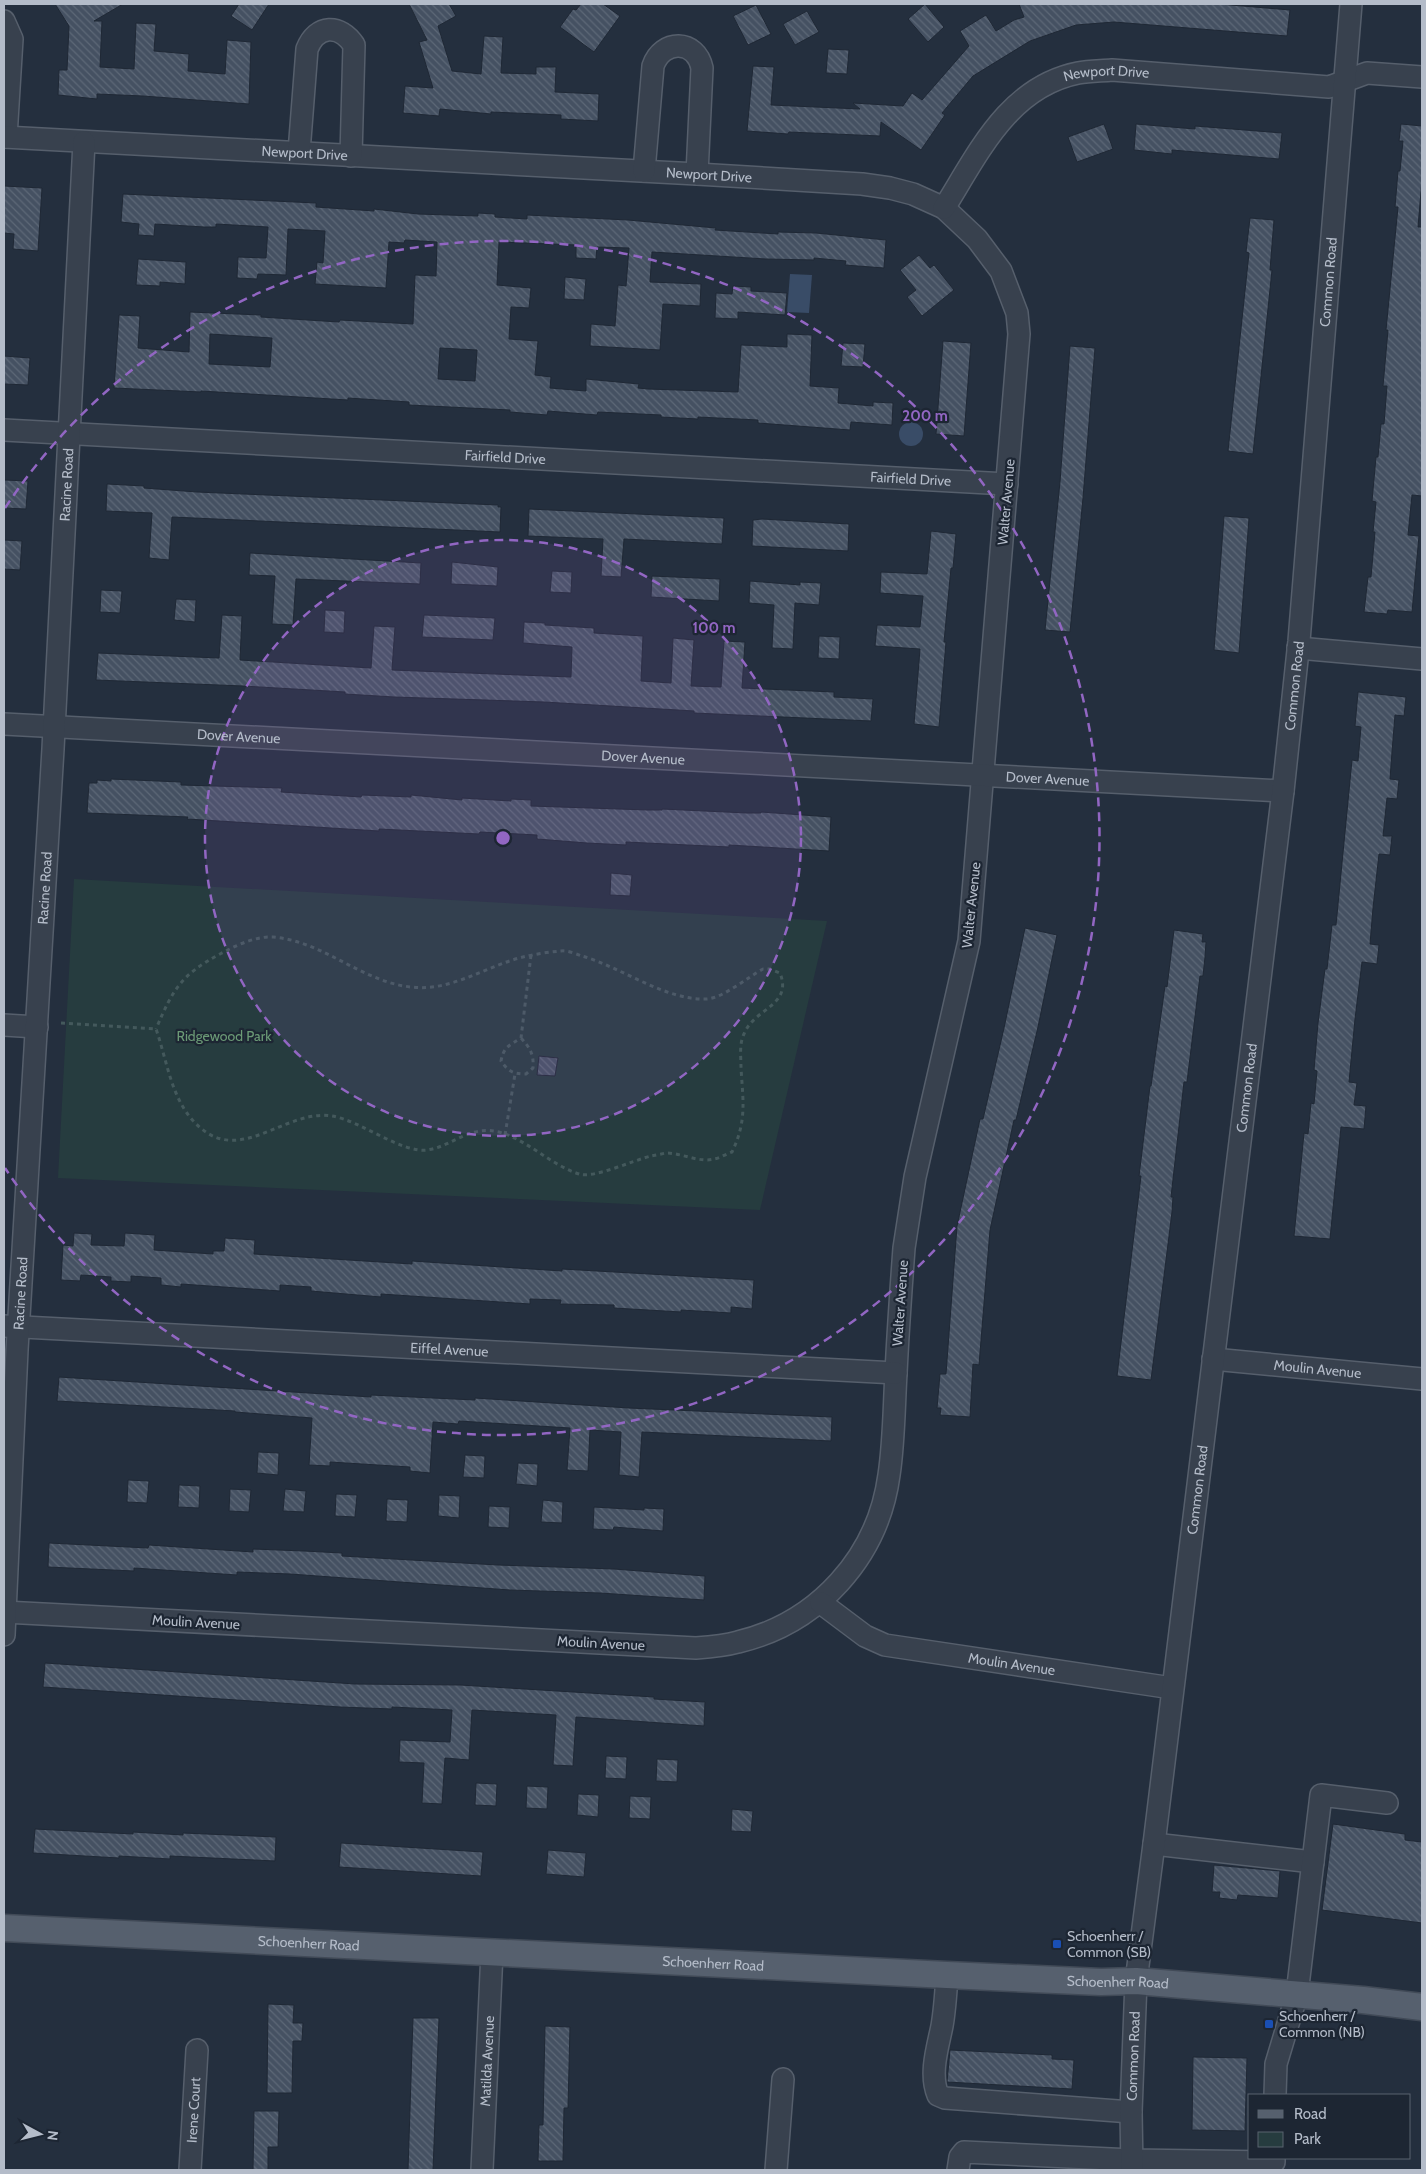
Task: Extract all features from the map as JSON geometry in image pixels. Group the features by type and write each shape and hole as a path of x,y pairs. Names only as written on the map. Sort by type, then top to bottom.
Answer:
{"main road":[{"name":"Schoenherr Road","path":"4,1928 947,1975 1101,1982 1136,1981 1297,1994 1422,2007"}],"street":[{"name":"Common Road","path":"1132,2165 1131,2112 1136,1981 1283,791 1298,648 1351,4"},
{"path":"4,21 12,39 5,137"},
{"path":"299,152 307,49 315,35 323,30 332,29 342,32 354,45 351,156"},
{"path":"644,171 655,58 661,52 671,47 680,46 688,47 696,52 702,68 697,174"},
{"name":"Newport Drive","path":"5,137 862,184 913,194 944,208 997,124 1014,106 1029,94 1052,82 1077,74 1112,70 1329,87 1367,72 1422,77"},
{"name":"Racine Road","path":"4,1635 11,1326 37,1027 84,142"},
{"name":"Walter Avenue","path":"820,1602 846,1575 864,1549 878,1518 889,1476 908,1221 968,942 984,776 1019,355 1017,313 1001,272 992,258 977,239 944,208"},
{"name":"Fairfield Drive","path":"4,430 1007,484"},
{"path":"1298,648 1422,659"},
{"name":"Dover Avenue","path":"4,724 1283,791"},
{"path":"4,1025 37,1027"},
{"name":"Eiffel Avenue","path":"11,1326 896,1373"},
{"name":"Moulin Avenue","path":"1213,1359 1422,1379"},
{"name":"Moulin Avenue","path":"4,1612 696,1648 737,1643 758,1636 782,1626 820,1602 865,1636 886,1645 1172,1688"},
{"path":"1275,2094 1276,2064 1297,1994 1321,1795 1387,1802"},
{"path":"1154,1844 1313,1862"},
{"name":"Matilda Avenue","path":"482,2170 492,1952"},
{"path":"947,1975 942,2025 937,2046 936,2083 938,2095 945,2098 1131,2112"},
{"name":"Irene Court","path":"190,2170 197,2050"},
{"path":"776,2170 783,2079"},
{"path":"958,2170 960,2157 964,2152 1132,2165 1274,2162 1274,2159"}],"path":[{"path":"273,937 322,951 384,980 412,987 440,986 531,956 563,950 593,959 638,980 683,996 708,999 725,992 763,969 770,968 780,973 783,989 778,1001 752,1021 743,1034 741,1048 743,1112 740,1134 732,1152 714,1160 667,1153 581,1175 561,1167 505,1135 481,1130 427,1150 409,1148 348,1120 316,1114 300,1118 242,1140 227,1140 210,1134 187,1115 176,1098 156,1029 170,997 183,979 208,961 235,946 260,938 273,937"},
{"path":"521,1038 509,1044 503,1053 501,1061 508,1071 515,1074 526,1074 532,1068 534,1058 532,1052 521,1038 531,956"},
{"path":"61,1022 156,1029"},
{"path":"505,1135 515,1074"}],"green space":[{"name":"Ridgewood Park","path":"74,879 827,921 760,1210 58,1178"}],"water":[{"path":"790,274 812,275 809,313 787,312"},
{"path":"911,422 920,425 923,434 920,443 911,446 902,443 899,434 902,425"}],"building":[{"path":"55,4 123,4 94,21 102,21 100,67 134,69 136,23 156,24 154,51 189,54 188,71 225,74 227,40 251,42 249,104 143,96 97,94 97,99 58,95 59,70 67,70 69,26"},
{"path":"239,4 269,4 252,30 231,16"},
{"path":"409,4 449,4 456,16 438,26 452,71 481,74 484,36 503,37 501,73 536,74 536,67 556,67 555,92 599,94 598,121 561,119 561,115 491,112 491,114 440,109 439,116 403,113 405,86 433,88 419,42 427,40"},
{"path":"581,4 603,4 620,16 594,52 560,27 573,9 576,10"},
{"path":"925,4 944,27 928,42 908,19"},
{"path":"1019,4 1219,4 1290,10 1287,36 1114,22 1076,25 1030,41 973,76 942,113 945,115 921,150 881,122 880,136 747,131 753,66 774,67 771,105 860,109 853,103 903,106 912,93 922,100 969,46 960,31 986,15 996,31 1014,20 1024,17"},
{"path":"756,5 771,34 748,45 733,16"},
{"path":"807,11 819,32 795,45 783,24"},
{"path":"828,49 849,50 847,74 826,73"},
{"path":"1104,124 1113,149 1077,162 1068,137"},
{"path":"1136,124 1195,129 1195,126 1282,133 1279,159 1172,150 1172,154 1134,150"},
{"path":"1401,124 1422,126 1422,180 1418,227 1422,227 1422,496 1412,495 1408,535 1419,536 1412,612 1388,610 1387,614 1364,612 1368,577 1371,577 1375,532 1373,532 1376,502 1372,501 1376,457 1378,457 1381,424 1384,424 1387,386 1383,386 1388,330 1386,330 1398,207 1395,207 1403,141 1399,141"},
{"path":"4,186 42,188 38,251 13,249 14,234 4,233"},
{"path":"123,194 316,203 316,207 374,211 374,209 418,214 478,216 478,213 495,214 495,217 527,219 527,215 628,220 716,228 715,230 778,234 778,232 816,233 886,240 884,268 845,265 846,261 814,258 814,260 766,259 652,252 650,282 701,284 700,306 663,304 660,350 590,346 591,324 615,326 618,285 626,286 629,248 597,247 596,259 576,258 576,245 499,242 497,285 531,288 529,308 511,307 509,339 538,341 535,375 551,377 550,388 586,391 586,379 639,384 638,388 648,389 738,392 741,345 787,347 787,334 812,335 810,386 839,388 838,403 873,406 873,402 893,403 892,425 851,422 850,430 758,423 758,420 698,417 698,419 598,412 597,415 548,411 547,415 510,412 510,410 409,405 409,402 348,398 348,400 114,388 119,315 140,316 138,348 189,352 190,312 261,315 261,317 339,322 340,320 413,324 415,275 436,276 437,242 405,240 404,243 389,242 386,288 315,284 317,262 323,263 325,231 288,229 286,275 258,274 257,279 237,278 238,257 266,258 268,227 216,224 216,227 204,227 155,224 154,236 138,235 139,224 121,222","holes":["210,334 272,338 270,367 209,364","440,348 477,350 475,381 438,379"]},
{"path":"1250,218 1274,220 1270,270 1272,270 1253,454 1228,451 1249,253 1246,252"},
{"path":"919,255 930,268 934,265 954,290 922,316 907,297 916,290 900,270"},
{"path":"138,259 186,262 185,284 160,282 160,286 136,285"},
{"path":"565,277 586,279 584,300 564,299"},
{"path":"733,286 751,287 751,291 787,293 785,315 738,312 738,319 715,318 716,293 732,294"},
{"path":"943,341 971,343 964,436 936,434"},
{"path":"843,343 865,344 863,367 841,366"},
{"path":"1070,346 1095,348 1070,632 1045,630 1060,482"},
{"path":"4,356 30,358 28,385 4,384"},
{"path":"4,480 28,481 26,509 4,508"},
{"path":"107,484 197,492 498,505 498,507 501,507 500,532 172,517 169,560 149,558 152,513 106,511"},
{"path":"529,509 724,518 722,544 624,539 621,577 601,576 603,539 528,536"},
{"path":"1224,516 1249,518 1239,653 1214,650"},
{"path":"753,520 849,524 848,551 752,546"},
{"path":"931,531 956,534 944,642 946,642 939,727 914,724 920,649 875,646 877,625 920,627 923,596 880,593 881,572 927,574"},
{"path":"4,540 22,541 20,570 4,569"},
{"path":"250,553 421,563 420,584 296,579 293,625 272,624 275,576 249,575"},
{"path":"452,562 498,567 497,586 451,584"},
{"path":"552,571 572,572 571,593 550,592"},
{"path":"652,576 720,579 719,601 651,597"},
{"path":"750,581 800,585 800,582 821,583 819,605 795,603 793,649 772,648 774,605 749,603"},
{"path":"101,590 122,591 120,613 100,612"},
{"path":"176,599 196,600 195,622 174,620"},
{"path":"325,610 345,611 344,633 324,632"},
{"path":"222,615 242,616 240,660 371,668 374,626 395,627 392,670 571,677 572,647 523,643 524,622 594,628 594,633 643,636 641,681 671,683 673,638 694,640 691,686 721,687 724,641 745,642 742,688 834,692 834,697 873,699 871,721 694,713 694,711 544,702 394,697 243,686 96,680 98,653 219,658"},
{"path":"424,615 495,618 493,640 422,637"},
{"path":"819,636 840,637 839,659 818,658"},
{"path":"1358,692 1406,697 1404,716 1395,715 1390,779 1399,780 1397,799 1387,798 1383,836 1392,836 1390,855 1379,854 1373,908 1370,944 1379,945 1377,964 1362,962 1355,1019 1349,1082 1357,1083 1354,1105 1366,1106 1364,1129 1341,1127 1330,1239 1294,1236 1304,1133 1308,1134 1311,1103 1314,1104 1317,1071 1314,1070 1325,969 1327,969 1332,925 1336,925 1352,760 1358,761 1361,727 1355,726"},
{"path":"111,779 181,782 181,785 282,788 281,792 361,797 362,795 411,797 411,795 462,800 462,798 511,801 511,799 531,800 531,806 761,812 831,817 829,851 729,845 729,847 626,842 626,845 537,839 537,835 379,829 379,831 187,819 188,817 87,813 89,783 97,783 97,780 111,781"},
{"path":"611,873 632,875 630,896 610,895"},
{"path":"1025,928 1057,935 1038,1027 1016,1120 1014,1120 990,1230 979,1365 973,1364 970,1417 940,1415 941,1408 937,1408 940,1374 946,1374 957,1226 980,1119 983,1119 1004,1028"},
{"path":"1174,930 1203,934 1202,942 1206,942 1203,976 1200,976 1187,1082 1184,1082 1171,1197 1173,1197 1172,1212 1151,1380 1117,1376 1150,1086 1165,986 1167,987"},
{"path":"539,1056 558,1058 555,1076 537,1075"},
{"path":"74,1233 92,1234 91,1245 124,1246 125,1233 155,1235 154,1250 213,1254 213,1251 224,1251 225,1238 255,1240 254,1254 412,1264 412,1261 562,1271 562,1269 754,1280 752,1309 731,1307 731,1313 681,1310 681,1312 614,1308 614,1305 560,1304 561,1300 530,1299 530,1304 381,1294 381,1297 311,1291 311,1287 280,1285 280,1291 181,1284 181,1287 161,1285 161,1278 131,1276 131,1282 111,1281 111,1277 81,1275 80,1281 61,1280 63,1245 73,1246"},
{"path":"59,1377 371,1397 371,1395 475,1400 475,1398 629,1408 832,1417 831,1441 642,1432 639,1477 619,1475 621,1432 590,1430 588,1471 567,1470 570,1428 459,1421 458,1424 433,1422 430,1473 410,1471 410,1467 330,1462 330,1466 309,1465 312,1418 235,1411 57,1401"},
{"path":"258,1452 279,1453 278,1475 257,1473"},
{"path":"465,1455 485,1456 484,1478 463,1477"},
{"path":"518,1463 538,1464 537,1486 516,1484"},
{"path":"128,1480 149,1481 147,1503 127,1502"},
{"path":"179,1485 200,1486 199,1508 178,1507"},
{"path":"230,1489 251,1490 249,1512 229,1511"},
{"path":"285,1489 306,1491 304,1512 283,1511"},
{"path":"336,1494 357,1495 355,1517 335,1516"},
{"path":"439,1495 460,1496 459,1518 438,1516"},
{"path":"387,1499 408,1500 407,1522 386,1521"},
{"path":"543,1500 563,1502 562,1523 541,1522"},
{"path":"489,1506 510,1507 509,1528 488,1527"},
{"path":"594,1507 644,1510 644,1508 664,1509 663,1531 614,1527 613,1530 593,1529"},
{"path":"49,1543 148,1548 149,1545 253,1552 253,1549 304,1551 342,1553 342,1556 498,1565 614,1569 705,1576 704,1600 600,1593 510,1590 290,1574 237,1572 237,1575 134,1568 134,1571 48,1567"},
{"path":"45,1663 355,1684 460,1685 654,1697 654,1699 705,1702 704,1726 576,1717 573,1766 553,1765 556,1715 472,1710 469,1760 445,1758 442,1804 422,1803 424,1763 399,1762 400,1740 450,1742 452,1710 340,1707 43,1687"},
{"path":"606,1756 627,1757 626,1779 605,1778"},
{"path":"657,1759 678,1760 677,1782 656,1781"},
{"path":"476,1783 497,1784 496,1806 475,1805"},
{"path":"527,1786 548,1787 547,1809 526,1808"},
{"path":"578,1794 599,1795 598,1817 577,1815"},
{"path":"630,1796 651,1797 650,1819 629,1818"},
{"path":"732,1809 753,1811 751,1832 731,1831"},
{"path":"1333,1824 1405,1834 1405,1840 1422,1842 1422,1923 1322,1910"},
{"path":"35,1829 133,1834 133,1832 183,1835 183,1833 276,1837 275,1861 170,1856 170,1859 119,1856 119,1858 33,1853"},
{"path":"341,1843 483,1852 481,1876 339,1867"},
{"path":"548,1850 586,1853 584,1877 546,1874"},
{"path":"1214,1865 1280,1871 1278,1898 1238,1895 1237,1900 1219,1898 1220,1892 1212,1892"},
{"path":"268,2004 294,2005 293,2023 303,2023 302,2041 293,2041 292,2093 267,2093"},
{"path":"413,2018 439,2018 433,2170 408,2170"},
{"path":"545,2026 570,2027 568,2108 564,2108 563,2161 538,2161 539,2125 543,2125"},
{"path":"950,2050 1052,2055 1052,2059 1074,2060 1072,2089 947,2082"},
{"path":"1193,2057 1247,2058 1245,2131 1192,2130"},
{"path":"254,2111 279,2111 278,2147 268,2147 268,2170 253,2170"}],"place":[{"name":"Schoenherr / Common (SB)","path":"1057,1944"},
{"name":"Schoenherr / Common (NB)","path":"1269,2024"}]}
